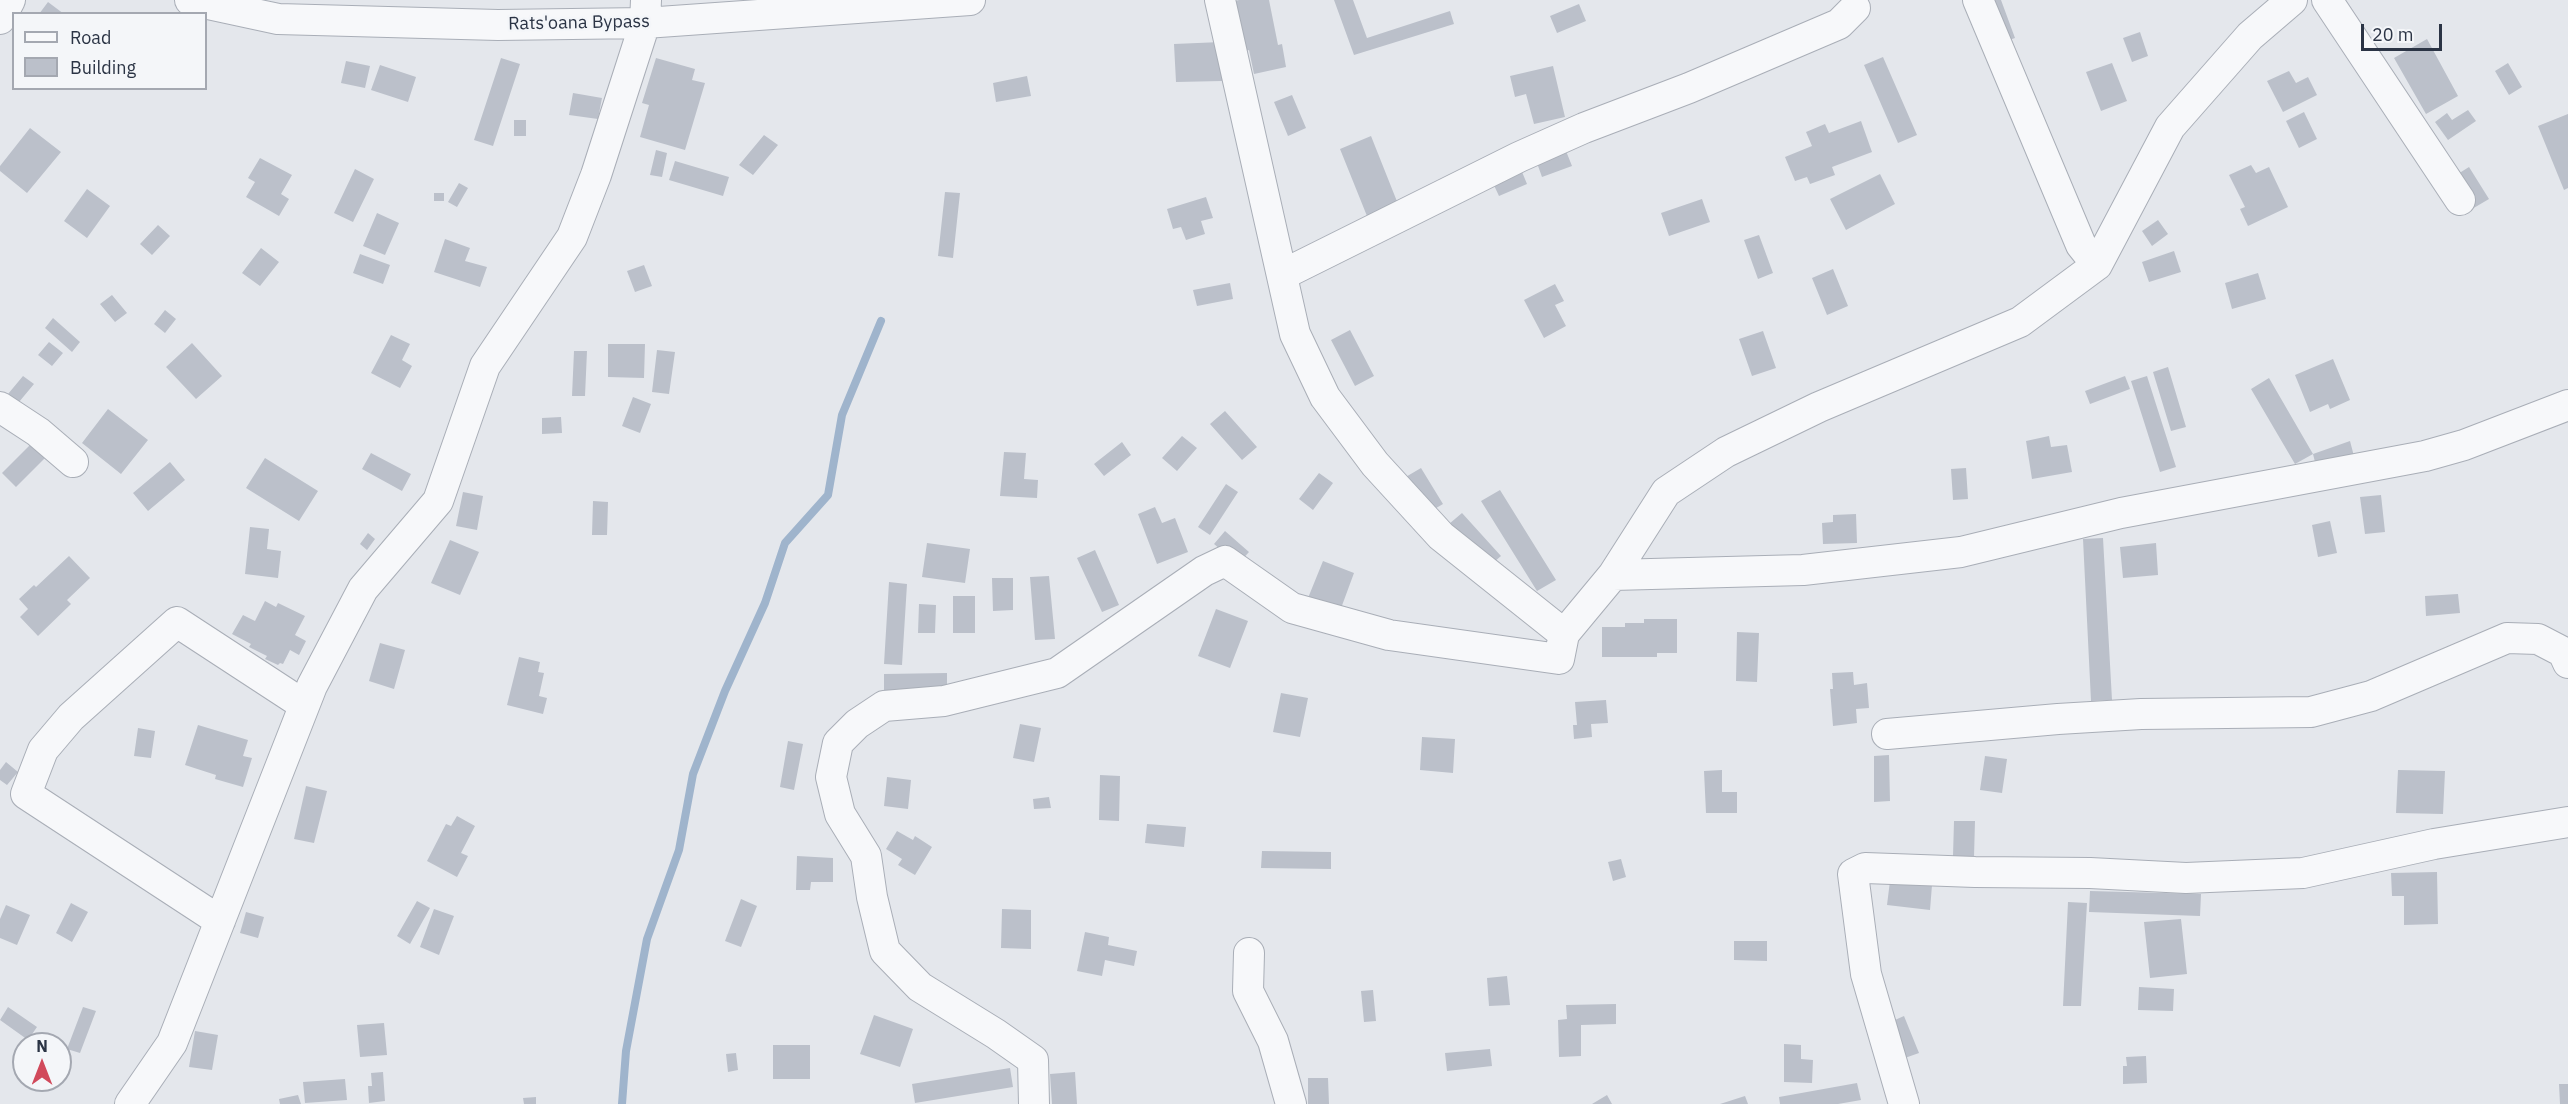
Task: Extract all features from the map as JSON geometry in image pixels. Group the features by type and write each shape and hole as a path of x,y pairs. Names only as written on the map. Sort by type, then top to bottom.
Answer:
{"street":[{"path":"0,19 10,0"},
{"name":"Rats'oana Bypass","path":"190,0 278,19 498,25 645,12 970,0"},
{"path":"1220,0 1295,334 1325,397 1375,464 1441,536 1564,634"},
{"path":"1978,0 2081,245 2097,265"},
{"path":"1034,1104 1033,1060 920,987 885,951 872,897 866,856 840,814 831,777 838,743 857,724 884,706 944,701 1057,673 1204,571 1225,561 1292,608 1389,635 1559,658 1564,634 1613,575 1666,492 1726,452 1819,407 2020,322 2097,265 2170,127 2250,36 2292,0"},
{"path":"2327,0 2460,200"},
{"path":"1282,275 1519,157 1584,128 1689,88 1839,24 1861,2"},
{"path":"130,1104 172,1043 304,705 363,589 438,501 485,366 572,237 596,175 645,12"},
{"path":"1613,575 1803,570 1961,552 2121,513 2425,456 2464,446 2568,405"},
{"path":"0,407 38,432 73,462"},
{"path":"220,921 26,794 43,750 71,717 177,622 304,705"},
{"path":"1887,734 2058,718 2141,714 2311,712 2371,696 2507,638 2538,639 2563,652 2568,663"},
{"path":"1904,1104 1866,974 1853,874 1865,868 2090,873 2186,878 2303,873 2434,844 2568,822"},
{"path":"1250,953 1248,991 1273,1041 1291,1104"}],"building":[{"path":"1269,0 1278,45 1282,44 1286,67 1254,74 1249,50 1246,51 1235,1"},
{"path":"1334,0 1353,0 1367,38 1450,11 1454,24 1354,55"},
{"path":"1981,0 2001,0 2015,38 1997,44"},
{"path":"48,2 61,12 40,12"},
{"path":"1579,4 1586,21 1557,33 1550,16"},
{"path":"2140,32 2148,56 2132,62 2123,38"},
{"path":"2427,39 2458,96 2426,114 2394,58"},
{"path":"1221,42 1222,81 1176,82 1174,44"},
{"path":"1883,57 1917,135 1898,143 1864,65"},
{"path":"501,58 520,64 493,146 474,140"},
{"path":"656,58 695,69 692,80 705,83 685,150 640,137 649,105 642,103"},
{"path":"346,61 370,66 365,88 341,83"},
{"path":"2112,63 2127,101 2101,111 2086,72"},
{"path":"2508,63 2522,87 2509,95 2495,71"},
{"path":"380,65 416,77 408,102 371,90"},
{"path":"1553,66 1565,117 1534,124 1526,94 1515,97 1510,76"},
{"path":"2289,71 2296,83 2308,77 2317,95 2283,112 2267,81"},
{"path":"1027,76 1031,96 996,102 993,83"},
{"path":"573,93 602,98 598,119 569,115"},
{"path":"1292,95 1306,128 1288,136 1274,102"},
{"path":"2468,110 2476,121 2448,140 2435,122 2447,113 2452,120"},
{"path":"2304,112 2317,139 2299,148 2286,121"},
{"path":"2568,114 2568,188 2564,190 2538,126"},
{"path":"514,120 526,120 526,136 514,136"},
{"path":"1861,121 1872,152 1832,167 1835,175 1810,184 1807,177 1795,181 1785,157 1812,146 1806,132 1825,124 1829,133"},
{"path":"30,128 61,152 27,193 0,171 0,166"},
{"path":"764,135 778,145 753,175 739,165"},
{"path":"1371,136 1400,209 1369,221 1340,149"},
{"path":"656,150 667,153 662,177 650,175"},
{"path":"1566,151 1572,166 1542,177 1537,163"},
{"path":"260,158 292,175 281,194 289,199 279,216 246,197 255,182 248,178"},
{"path":"675,161 729,177 723,196 669,180"},
{"path":"2251,165 2256,173 2269,167 2288,207 2248,226 2240,209 2245,207 2229,175"},
{"path":"1520,167 1527,184 1499,196 1491,179"},
{"path":"2469,167 2489,199 2472,209 2453,177"},
{"path":"355,169 374,179 353,222 334,213"},
{"path":"1880,174 1895,204 1846,230 1830,199"},
{"path":"459,183 468,188 457,207 448,202"},
{"path":"87,189 110,206 87,238 64,221"},
{"path":"945,192 960,193 953,258 938,256"},
{"path":"434,193 444,193 444,201 434,201"},
{"path":"1206,197 1213,218 1201,221 1205,234 1186,240 1181,227 1173,229 1167,209"},
{"path":"1702,199 1710,222 1669,236 1661,213"},
{"path":"377,213 399,223 385,255 363,246"},
{"path":"2158,220 2168,234 2152,246 2142,231"},
{"path":"158,225 170,236 152,255 140,244"},
{"path":"1759,235 1773,273 1758,279 1744,240"},
{"path":"445,239 470,248 465,261 487,267 480,287 434,272"},
{"path":"261,248 279,262 260,286 242,273"},
{"path":"2174,251 2181,272 2149,282 2142,262"},
{"path":"360,254 390,265 383,284 353,273"},
{"path":"644,265 652,286 635,292 627,271"},
{"path":"1833,269 1848,306 1827,315 1812,278"},
{"path":"2258,273 2266,299 2232,309 2225,283"},
{"path":"1230,283 1233,299 1197,306 1193,290"},
{"path":"1555,284 1564,301 1555,305 1566,326 1544,338 1524,300"},
{"path":"112,295 127,313 115,322 100,304"},
{"path":"165,310 176,319 165,333 154,324"},
{"path":"53,318 80,342 72,352 45,328"},
{"path":"1350,330 1374,376 1355,386 1331,340"},
{"path":"1763,331 1776,368 1752,376 1739,339"},
{"path":"391,335 410,344 402,360 412,366 400,388 371,373"},
{"path":"49,342 63,353 52,366 38,355"},
{"path":"192,343 222,376 196,399 166,367"},
{"path":"608,344 645,344 644,378 608,377"},
{"path":"657,350 675,352 669,394 652,392"},
{"path":"574,351 587,351 585,396 572,396"},
{"path":"2333,359 2350,400 2330,409 2328,404 2310,412 2295,375"},
{"path":"2168,367 2186,427 2171,431 2153,372"},
{"path":"23,376 34,384 14,408 3,400"},
{"path":"2125,376 2130,389 2090,404 2085,391"},
{"path":"2147,376 2176,467 2160,472 2131,381"},
{"path":"2269,378 2313,454 2295,464 2251,389"},
{"path":"633,397 651,404 640,433 622,426"},
{"path":"108,409 148,440 121,474 82,443"},
{"path":"1225,411 1257,447 1242,460 1210,424"},
{"path":"561,417 562,433 542,434 542,418"},
{"path":"1182,436 1197,448 1177,471 1162,458"},
{"path":"2049,436 2051,447 2067,445 2072,472 2032,479 2026,441"},
{"path":"2350,441 2355,460 2317,470 2313,454"},
{"path":"1122,442 1131,455 1104,476 1094,464"},
{"path":"32,443 46,457 16,487 2,473"},
{"path":"1004,452 1026,453 1024,479 1038,480 1037,498 1000,496"},
{"path":"371,453 411,474 402,491 362,469"},
{"path":"265,458 318,491 299,521 246,488"},
{"path":"170,462 185,480 148,511 133,493"},
{"path":"1421,468 1443,504 1426,514 1404,478"},
{"path":"1966,468 1968,499 1953,500 1951,469"},
{"path":"1319,473 1333,483 1313,510 1299,499"},
{"path":"1226,484 1238,492 1210,535 1198,527"},
{"path":"1500,490 1556,580 1537,591 1481,501"},
{"path":"463,492 483,496 477,530 456,526"},
{"path":"2381,495 2385,532 2365,534 2360,497"},
{"path":"593,501 608,502 607,535 592,535"},
{"path":"1155,507 1162,523 1175,518 1188,552 1157,564 1138,514"},
{"path":"1462,513 1501,556 1487,568 1449,524"},
{"path":"1856,514 1857,543 1823,544 1822,523 1833,522 1833,515"},
{"path":"2330,521 2337,553 2318,557 2312,525"},
{"path":"250,527 269,529 267,549 281,551 278,578 245,574"},
{"path":"1225,531 1249,552 1238,564 1214,544"},
{"path":"368,533 375,539 367,550 360,544"},
{"path":"2103,538 2112,700 2091,701 2083,539"},
{"path":"450,540 479,552 460,595 431,583"},
{"path":"927,543 970,549 965,583 922,577"},
{"path":"2156,543 2158,575 2123,578 2120,547"},
{"path":"1095,550 1119,605 1102,612 1077,558"},
{"path":"69,556 90,578 67,600 71,604 38,636 20,617 28,609 19,599 34,585 36,587"},
{"path":"1323,561 1354,573 1340,611 1308,598"},
{"path":"1049,576 1055,639 1035,640 1030,577"},
{"path":"992,578 1013,578 1013,610 993,611"},
{"path":"889,582 907,584 902,665 884,664"},
{"path":"2458,594 2460,613 2426,616 2425,596"},
{"path":"953,596 975,596 975,633 953,633"},
{"path":"265,601 276,607 278,603 305,616 295,635 306,641 299,655 290,650 283,664 278,665 265,659 267,656 249,647 251,644 232,634 243,615 255,621"},
{"path":"919,604 936,605 935,633 918,633"},
{"path":"1216,609 1248,621 1230,668 1198,656"},
{"path":"1644,619 1677,619 1677,653 1657,653 1657,657 1602,657 1602,627 1625,627 1625,623 1644,623"},
{"path":"1737,632 1759,633 1757,682 1736,681"},
{"path":"380,643 405,650 394,689 369,681"},
{"path":"519,657 540,662 538,672 544,673 539,696 547,698 543,714 507,705"},
{"path":"1853,672 1854,685 1867,683 1869,708 1856,709 1857,723 1833,726 1830,689 1833,689 1832,673"},
{"path":"947,673 947,692 884,693 884,674"},
{"path":"1281,693 1308,698 1300,737 1273,732"},
{"path":"1606,700 1608,723 1591,724 1592,737 1574,739 1573,725 1577,725 1575,702"},
{"path":"1020,724 1041,728 1034,762 1013,758"},
{"path":"198,725 248,740 243,756 252,758 243,787 215,779 216,775 185,765"},
{"path":"138,728 155,731 151,758 134,756"},
{"path":"1422,737 1455,739 1453,773 1420,770"},
{"path":"788,741 803,744 794,790 780,787"},
{"path":"1889,755 1890,801 1874,802 1874,756"},
{"path":"1985,756 2007,759 2002,793 1980,790"},
{"path":"6,762 18,772 7,785 0,780 0,770"},
{"path":"1722,770 1722,792 1737,792 1737,813 1706,813 1704,771"},
{"path":"2398,770 2445,771 2443,814 2396,813"},
{"path":"1100,775 1120,776 1119,821 1099,820"},
{"path":"887,777 911,780 908,809 884,806"},
{"path":"306,786 327,791 314,843 294,839"},
{"path":"1049,797 1051,808 1034,809 1033,799"},
{"path":"457,816 475,826 461,853 468,856 457,877 427,861 446,824 451,826"},
{"path":"1954,821 1975,821 1974,857 1953,856"},
{"path":"1147,824 1186,827 1184,847 1145,843"},
{"path":"897,831 913,840 915,836 932,847 915,875 898,865 902,859 886,849"},
{"path":"1262,851 1331,852 1331,869 1261,868"},
{"path":"797,856 833,858 833,882 811,882 810,890 796,890"},
{"path":"1621,859 1626,877 1613,881 1608,862"},
{"path":"2437,872 2438,924 2404,925 2404,896 2392,896 2391,873"},
{"path":"1890,881 1932,885 1930,910 1887,905"},
{"path":"2090,891 2201,894 2200,916 2089,912"},
{"path":"741,899 757,906 741,947 725,941"},
{"path":"417,901 430,908 410,944 397,936"},
{"path":"2068,902 2087,903 2081,1006 2063,1006"},
{"path":"71,903 88,912 72,942 56,933"},
{"path":"6,905 30,915 17,945 0,938 0,919"},
{"path":"434,909 454,916 439,955 420,947"},
{"path":"1002,909 1031,910 1031,949 1001,948"},
{"path":"246,912 264,917 258,938 240,933"},
{"path":"2181,919 2187,974 2150,978 2144,922"},
{"path":"1085,932 1109,937 1108,945 1137,951 1134,966 1105,960 1102,976 1077,971"},
{"path":"1734,941 1767,941 1767,961 1734,960"},
{"path":"1507,976 1510,1005 1489,1006 1487,978"},
{"path":"2139,987 2174,989 2173,1011 2138,1010"},
{"path":"1373,990 1376,1021 1364,1022 1361,991"},
{"path":"1616,1004 1616,1024 1581,1025 1581,1056 1559,1057 1558,1020 1567,1019 1566,1005"},
{"path":"8,1007 37,1027 34,1032 17,1032 0,1020"},
{"path":"83,1007 96,1011 80,1053 72,1051 72,1036"},
{"path":"874,1015 913,1029 900,1067 860,1054"},
{"path":"1904,1016 1919,1053 1902,1059 1888,1023"},
{"path":"384,1023 387,1055 360,1057 357,1025"},
{"path":"195,1031 218,1035 212,1070 189,1067"},
{"path":"1784,1044 1801,1045 1801,1059 1813,1060 1812,1083 1784,1082"},
{"path":"773,1045 810,1045 810,1079 773,1079"},
{"path":"1490,1049 1492,1066 1447,1071 1445,1053"},
{"path":"736,1053 738,1070 728,1072 726,1054"},
{"path":"2146,1056 2147,1083 2123,1084 2123,1066 2127,1066 2126,1057"},
{"path":"1010,1068 1013,1087 915,1103 912,1084"},
{"path":"383,1072 385,1101 369,1103 368,1086 372,1086 371,1073"},
{"path":"1075,1072 1077,1104 1052,1104 1050,1074"},
{"path":"1308,1078 1328,1078 1329,1104 1308,1104"},
{"path":"345,1079 347,1100 305,1103 303,1082"},
{"path":"1857,1083 1861,1100 1838,1104 1780,1104 1779,1097"},
{"path":"2559,1084 2568,1084 2568,1104 2560,1104"},
{"path":"298,1095 301,1104 280,1104 279,1099"},
{"path":"1607,1095 1612,1104 1592,1104"},
{"path":"1745,1096 1748,1104 1720,1104"},
{"path":"536,1097 536,1104 524,1104 523,1098"}],"waterway":[{"path":"622,1104 626,1051 647,939 679,850 693,774 725,691 765,603 785,543 828,495 842,415 881,321"}]}
